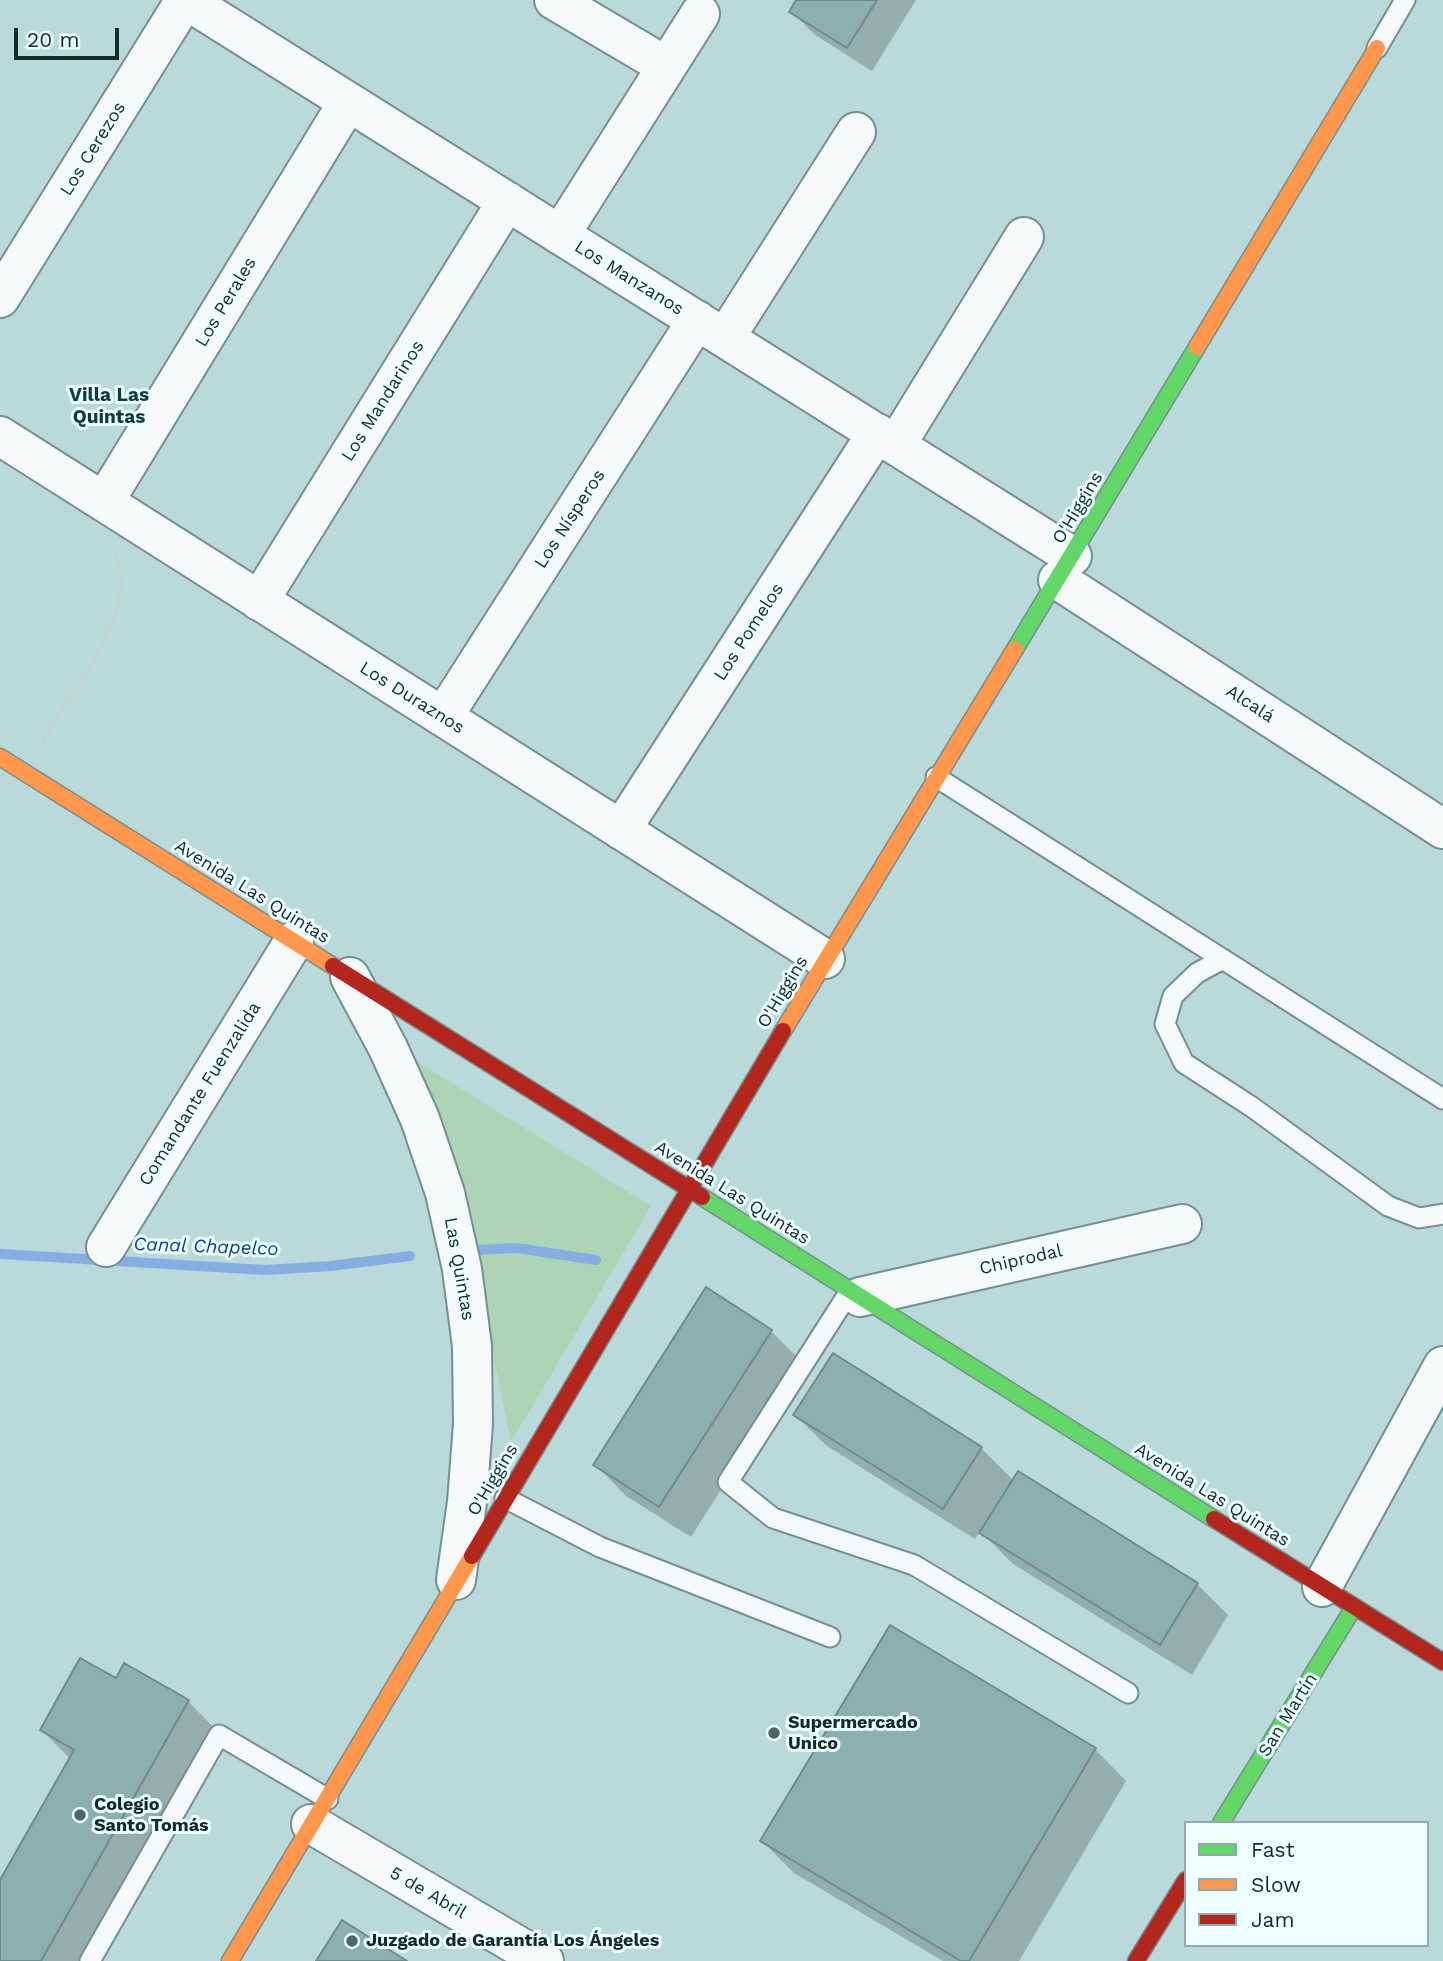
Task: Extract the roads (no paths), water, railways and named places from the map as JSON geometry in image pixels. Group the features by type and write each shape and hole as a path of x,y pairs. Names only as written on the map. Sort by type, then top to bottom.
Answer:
{"street":[{"name":"Los Manzanos","path":"186,0 887,439 1065,568"},
{"name":"Los Cerezos","path":"0,298 186,0"},
{"path":"554,0 666,66"},
{"path":"560,235 700,14"},
{"name":"O'Higgins","path":"230,1961 824,959 1065,568 1377,48"},
{"name":"Los Perales","path":"104,502 348,102"},
{"name":"Los Nísperos","path":"443,717 711,329 856,132"},
{"name":"Los Mandarinos","path":"259,601 507,201"},
{"name":"Los Pomelos","path":"621,830 1024,237"},
{"name":"Los Duraznos","path":"0,436 824,959"},
{"name":"Alcalá","path":"1065,568 1443,829"},
{"name":"Avenida Las Quintas","path":"7,762 1443,1662"},
{"name":"Comandante Fuenzalida","path":"106,1247 294,941"},
{"name":"Las Quintas","path":"350,976 388,1048 420,1118 445,1193 463,1269 472,1346 473,1424 467,1502 456,1580"},
{"name":"Chiprodal","path":"855,1294 1182,1224"},
{"path":"1322,1587 1443,1366"},
{"name":"San Martín","path":"1222,1821 1354,1607"},
{"name":"5 de Abril","path":"320,1812 544,1961"},
{"path":"1136,1961 1184,1883"}],"lane":[{"path":"1377,48 1405,0"},
{"path":"936,778 1443,1099"},
{"path":"1223,959 1197,973 1173,996 1165,1024 1184,1063 1252,1107 1388,1206 1419,1218 1443,1214"},
{"path":"855,1294 727,1482 773,1518 914,1565 1128,1693"},
{"path":"505,1498 600,1547 830,1637"},
{"path":"90,1961 219,1735 320,1812"}],"waterway":[{"name":"Canal Chapelco","path":"475,1250 517,1248 596,1260"},
{"name":"Canal Chapelco","path":"0,1254 265,1270 331,1266 410,1256"}],"place":[{"name":"Supermercado Unico","path":"774,1733"},
{"name":"Colegio Santo Tomás","path":"80,1815"},
{"name":"Juzgado de Garantía Los Ángeles","path":"352,1941"}],"district":[{"name":"Villa Las Quintas","path":"109,406"}]}
